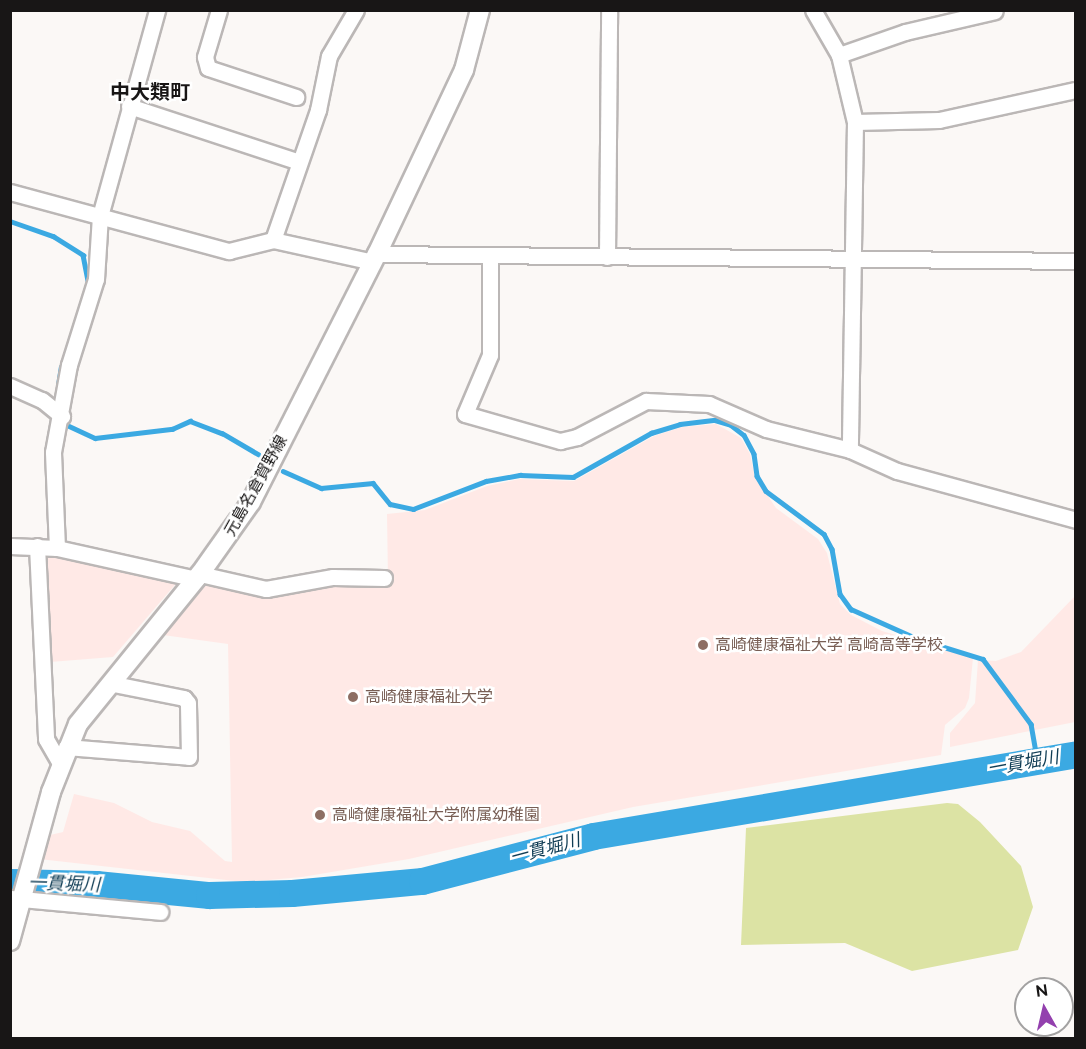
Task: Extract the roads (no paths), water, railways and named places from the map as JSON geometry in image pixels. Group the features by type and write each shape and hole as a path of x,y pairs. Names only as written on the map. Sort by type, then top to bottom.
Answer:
{"main road":[{"name":"元島名倉賀野線","path":"10,941 17,898 63,755 109,682 198,577 251,502 375,258 464,70 480,10"}],"street":[{"path":"57,548 53,452 62,416 69,365 96,279 100,216 157,10"},
{"path":"219,10 205,57 208,68 296,97"},
{"path":"273,240 318,110 329,56 356,10"},
{"path":"607,257 609,10"},
{"path":"813,10 839,55 855,122 855,259 850,450"},
{"path":"839,55 905,32 995,11"},
{"path":"855,122 939,120 1076,90"},
{"path":"129,106 299,162"},
{"path":"10,192 229,251 273,240 375,258 490,256 1076,261"},
{"path":"490,256 490,355 465,414 560,441 577,437 646,401 709,404 766,429 850,450 897,471 977,496 1076,520"},
{"path":"10,386 42,400 62,416"},
{"path":"10,546 57,548 266,590 333,577 384,579"},
{"path":"38,546 46,739 63,755 189,757 188,703 184,698 109,682"},
{"path":"17,898 160,912"}],"waterway":[{"path":"10,221 53,236 83,255 88,281"},
{"path":"58,385 61,367"},
{"path":"283,471 321,488 373,483 390,504 413,509 486,481 520,475 573,477 651,433 680,424 715,420 731,425 744,435 754,454 757,476 766,491 824,534 832,549 840,594 851,609 918,639 983,659 1031,724 1038,762"},
{"path":"67,425 95,438 172,429 190,421 222,433 258,454"},
{"name":"一貫堀川","path":"10,882 96,884 209,895 292,893 422,881 593,836 1076,754"}],"place":[{"name":"高崎健康福祉大学 高崎高等学校","path":"703,645"},
{"name":"高崎健康福祉大学","path":"353,697"},
{"name":"高崎健康福祉大学附属幼稚園","path":"320,815"}],"district":[{"name":"中大類町","path":"150,92"}]}
